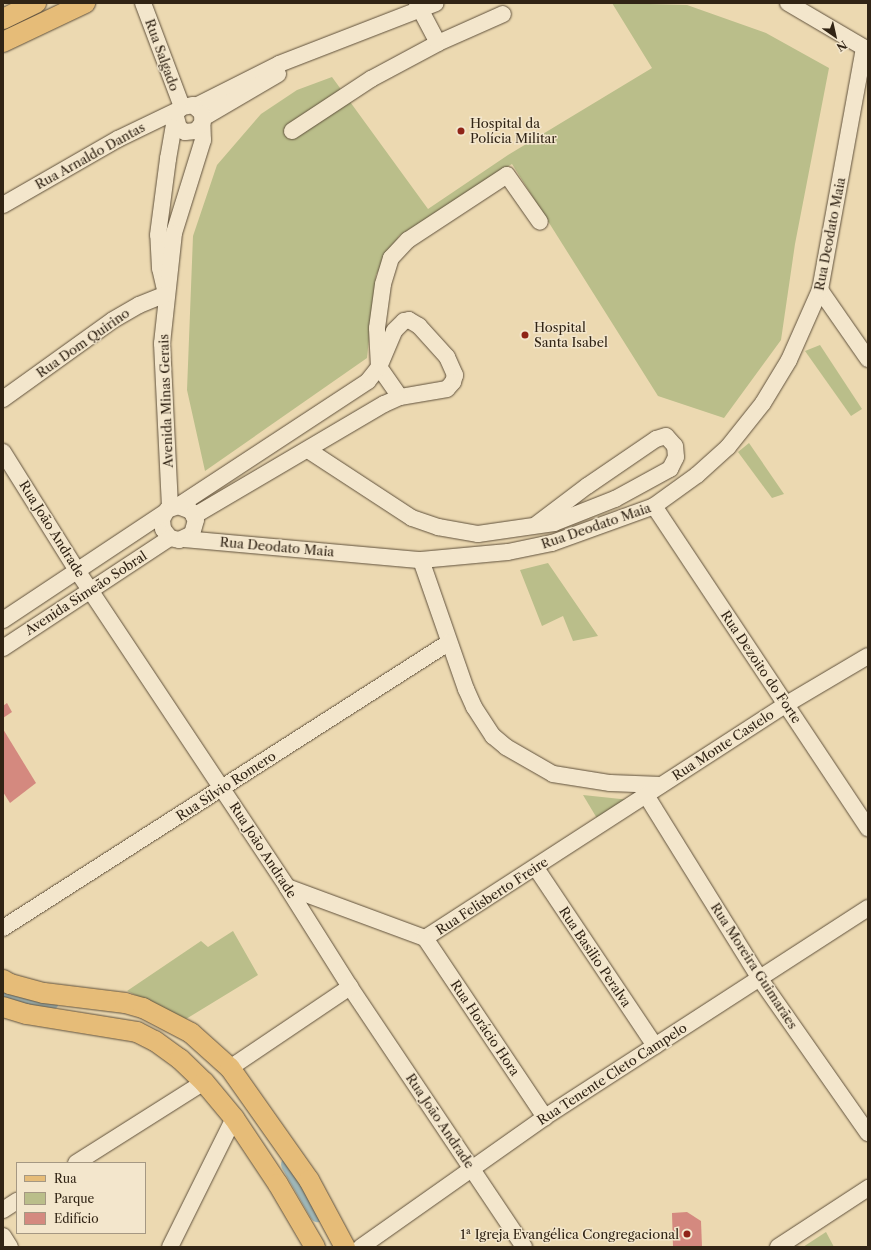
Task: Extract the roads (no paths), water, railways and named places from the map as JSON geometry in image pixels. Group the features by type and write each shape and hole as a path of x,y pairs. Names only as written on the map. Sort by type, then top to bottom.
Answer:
{"main road":[{"path":"3,19 36,3"},
{"path":"3,42 85,3"},
{"path":"3,980 10,984 44,993 125,1003 143,1008 191,1034 230,1068 309,1180 345,1247"},
{"path":"3,1007 26,1014 137,1032 155,1040 180,1059 204,1082 234,1118 278,1184 315,1247"}],"street":[{"name":"Rua Salgado","path":"143,3 190,113"},
{"path":"190,113 279,64 418,6 436,3"},
{"path":"788,3 867,47"},
{"path":"418,6 438,43"},
{"path":"292,131 363,84 438,43 503,14"},
{"name":"Rua Deodato Maia","path":"177,538 421,560 508,552 552,543 654,506 697,475 743,430 789,360 820,290 867,47"},
{"name":"Rua Arnaldo Dantas","path":"3,205 118,139 190,113"},
{"name":"Avenida Minas Gerais","path":"166,294 160,268 158,235 190,113"},
{"name":"Avenida Minas Gerais","path":"171,509 162,343 166,294 174,233 201,149 190,113"},
{"path":"400,398 379,367 377,328 383,284 391,258 408,240 507,175 540,222"},
{"path":"820,290 868,359"},
{"name":"Rua Dom Quirino","path":"3,399 113,320 139,305 166,294"},
{"path":"194,516 308,450 359,418 400,398 434,392 449,387 455,375 447,357 419,326 406,320 400,323 389,339 379,367"},
{"name":"Avenida Simeão Sobral","path":"3,620 78,572 171,509 360,388 379,367"},
{"path":"308,450 412,518 438,527 478,534 537,524 554,523 615,499 670,469 676,457 675,446 666,436 656,439 593,481 537,524"},
{"name":"Rua João Andrade","path":"3,452 78,572 91,589 223,788 350,987 524,1247"},
{"name":"Rua Dezoito do Forte","path":"654,506 868,828"},
{"path":"188,508 194,516 194,530 177,538 163,529 171,509 188,508"},
{"name":"Avenida Simeão Sobral","path":"3,648 91,589 177,538"},
{"path":"421,560 448,643 474,707 493,736 506,748 538,768 560,776 610,783 661,785"},
{"name":"Rua Sílvio Romero","path":"3,928 448,643"},
{"name":"Rua Monte Castelo","path":"661,785 786,705 868,656"},
{"name":"Rua Felisberto Freire","path":"287,887 425,938 536,868 661,785"},
{"name":"Rua Moreira Guimarães","path":"646,795 760,979 868,1133"},
{"name":"Rua Basilio Peralva","path":"536,868 655,1046"},
{"name":"Rua Tenente Cleto Campelo","path":"362,1247 471,1168 545,1117 868,908"},
{"name":"Rua Horácio Hora","path":"425,938 545,1117"},
{"path":"230,1068 350,987"},
{"path":"78,1162 204,1082"},
{"path":"170,1247 234,1118"},
{"path":"778,1247 868,1188"},
{"path":"3,1210 16,1202"},
{"path":"3,1236 10,1247"}],"waterway":[{"path":"3,992 24,999 51,1002"},
{"path":"288,1164 317,1214"}],"place":[{"name":"Hospital da Polícia Militar","path":"461,131"},
{"name":"Hospital Santa Isabel","path":"525,335"},
{"name":"1ª Igreja Evangélica Congregacional","path":"687,1234"}]}
